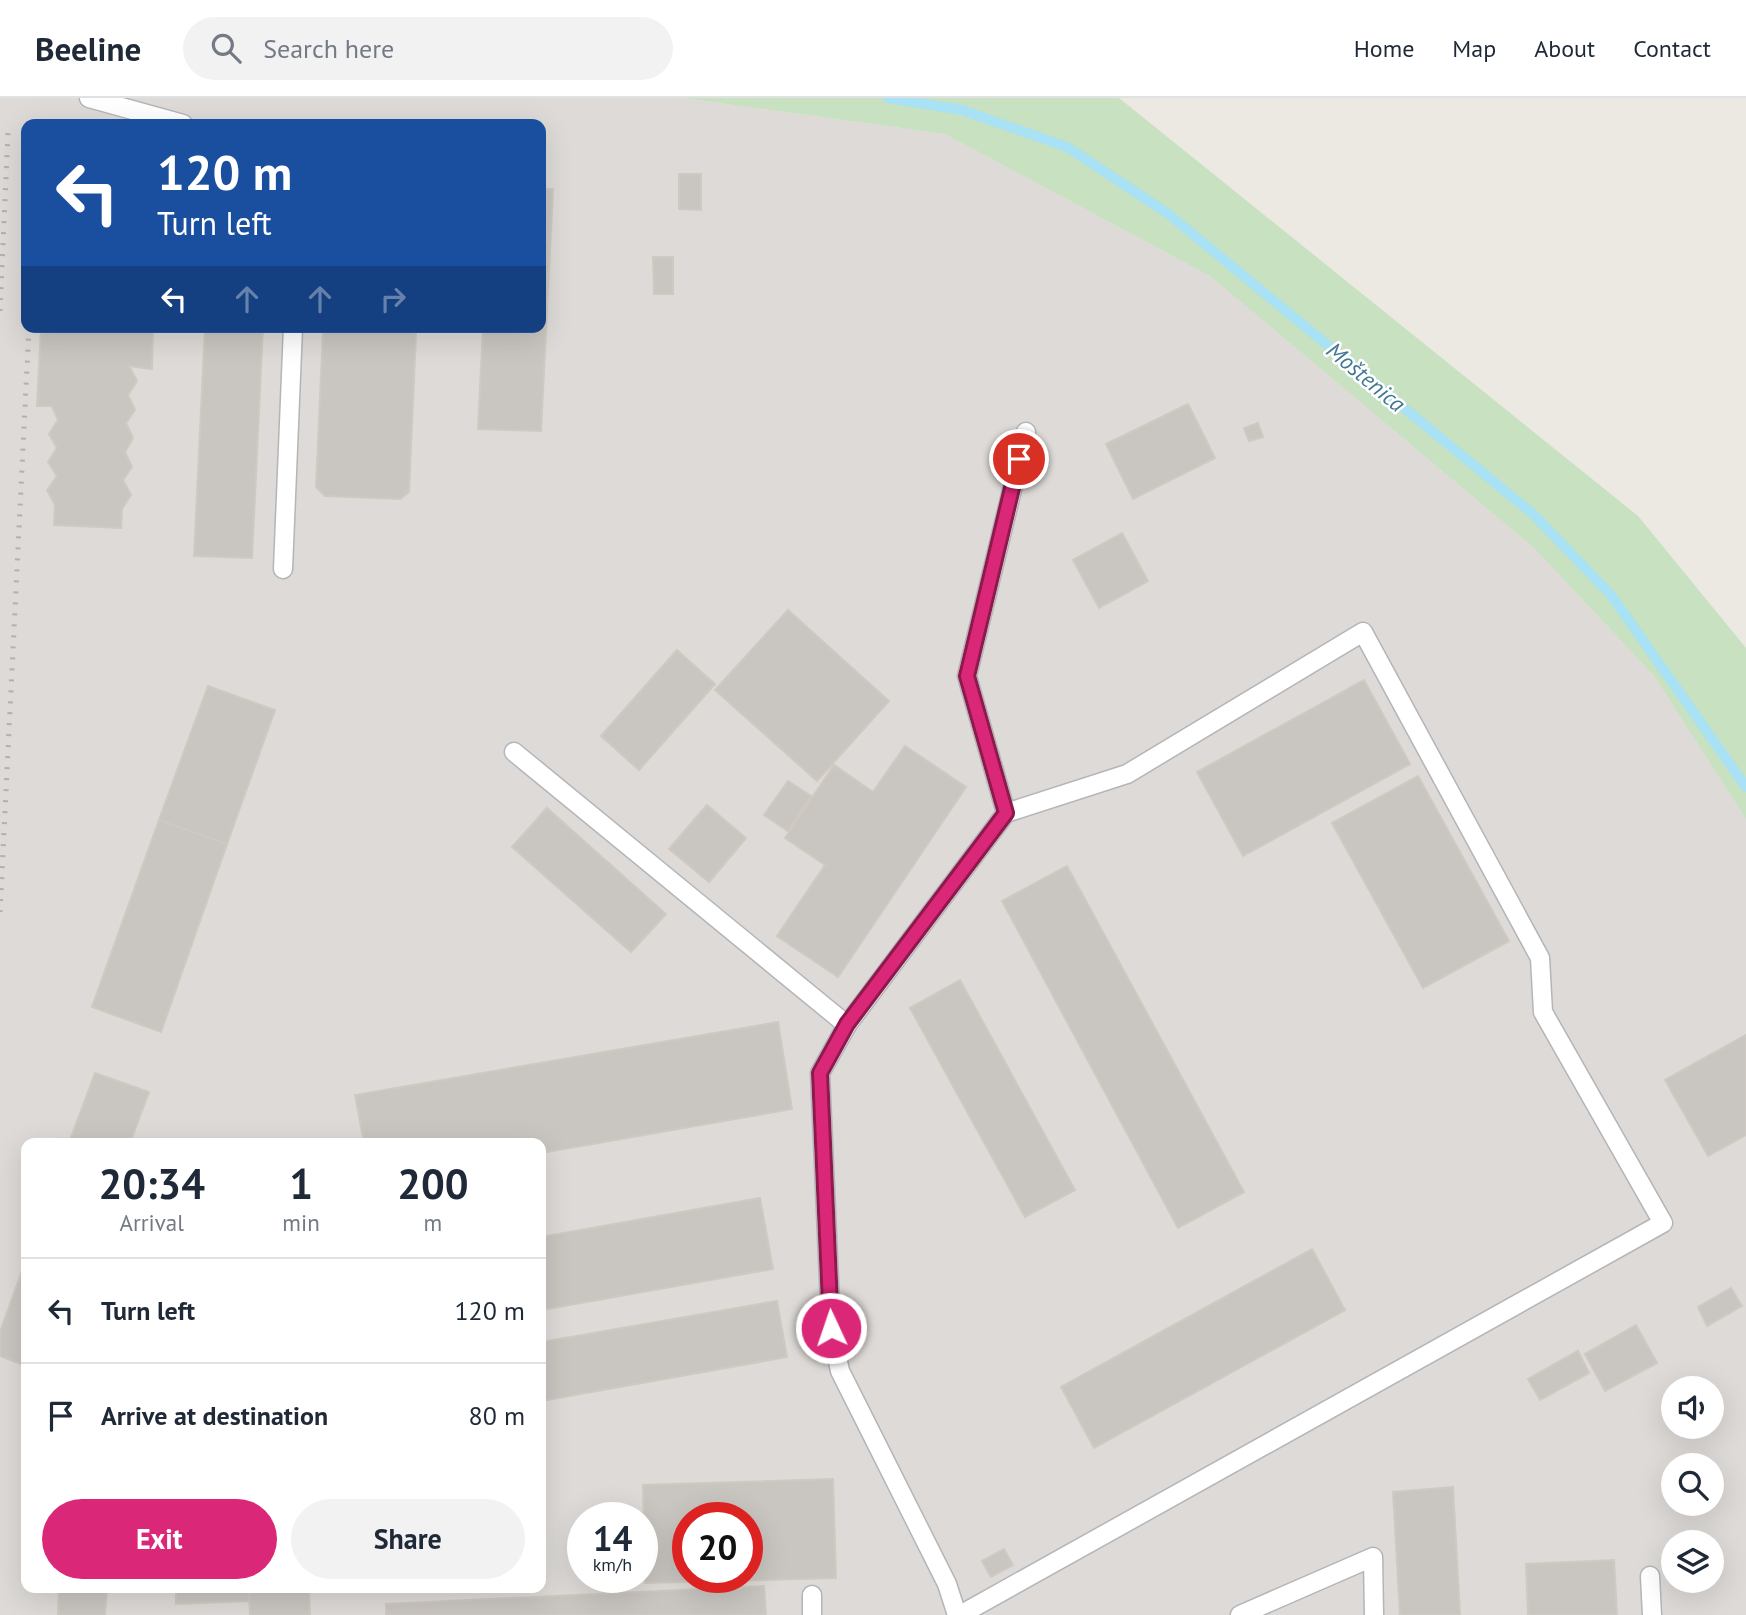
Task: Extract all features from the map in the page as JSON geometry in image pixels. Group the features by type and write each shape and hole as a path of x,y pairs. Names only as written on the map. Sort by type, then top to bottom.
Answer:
{"lane":[{"path":"89,98 165,119"},
{"path":"283,569 293,333"},
{"path":"1006,813 967,676 1026,432"},
{"path":"1363,632 1541,958 1543,1012 1663,1223 958,1615 947,1584 840,1371 831,1328 820,1073 847,1024 1006,813 1127,775 1363,632"},
{"path":"514,752 847,1024"},
{"path":"1240,1615 1373,1557 1374,1615"},
{"path":"1650,1576 1652,1615"},
{"path":"811,1595 812,1615"}],"shaded area":[{"path":"0,98 683,98 945,134 1210,276 1534,548 1654,676 1746,819 1746,1615 0,1615"}],"green space":[{"path":"683,98 1119,98 1638,516 1746,648 1746,819 1654,676 1534,548 1210,276 945,134"}],"building":[{"path":"679,174 701,174 701,210 679,209"},
{"path":"546,189 553,189 546,330"},
{"path":"653,257 673,257 673,294 654,294"},
{"path":"41,333 153,333 152,369 129,366 137,381 128,395 135,410 126,423 133,438 125,452 132,467 123,480 131,495 122,509 121,528 54,525 55,505 47,490 57,476 48,462 57,448 49,434 58,420 52,406 37,406"},
{"path":"205,333 263,333 252,558 194,556"},
{"path":"323,333 415,333 409,492 400,499 325,496 316,487"},
{"path":"483,333 546,333 541,431 478,429"},
{"path":"1188,404 1215,458 1133,499 1106,444"},
{"path":"1258,423 1263,437 1249,441 1244,428"},
{"path":"1122,533 1148,581 1099,608 1073,560"},
{"path":"788,610 889,701 817,781 715,690"},
{"path":"677,650 715,684 639,770 601,736"},
{"path":"1364,680 1410,764 1243,856 1197,772"},
{"path":"208,686 275,710 227,844 159,820"},
{"path":"905,746 966,787 838,977 777,936 825,865 785,838 834,765 873,792"},
{"path":"1418,776 1509,941 1423,988 1332,823"},
{"path":"788,781 811,796 788,831 764,815"},
{"path":"707,805 746,838 709,882 669,849"},
{"path":"547,808 666,914 631,952 512,847"},
{"path":"159,820 227,844 161,1032 92,1007"},
{"path":"1067,866 1244,1192 1178,1228 1002,901"},
{"path":"960,980 1075,1190 1025,1217 910,1008"},
{"path":"778,1022 792,1109 546,1152 546,1138 363,1138 355,1095"},
{"path":"1746,1035 1746,1135 1708,1156 1665,1080"},
{"path":"95,1073 149,1092 132,1138 71,1138"},
{"path":"760,1198 773,1269 546,1309 546,1236"},
{"path":"1312,1249 1345,1310 1094,1448 1061,1387"},
{"path":"21,1274 21,1364 0,1356 0,1332"},
{"path":"1731,1288 1742,1306 1707,1326 1698,1307"},
{"path":"777,1301 787,1357 546,1400 546,1341"},
{"path":"1636,1325 1657,1363 1605,1391 1585,1354"},
{"path":"1578,1351 1589,1373 1540,1400 1528,1379"},
{"path":"833,1479 836,1578 763,1580 763,1502 672,1502 672,1582 658,1583 658,1502 643,1502 643,1485"},
{"path":"1453,1487 1460,1615 1400,1615 1393,1492"},
{"path":"1004,1549 1013,1565 991,1577 982,1561"},
{"path":"1614,1560 1617,1615 1528,1615 1526,1564"},
{"path":"763,1586 766,1615 386,1615 386,1604 672,1590 672,1593 763,1593"},
{"path":"59,1593 107,1593 105,1615 58,1615"},
{"path":"176,1593 249,1593 249,1601 176,1604"},
{"path":"249,1593 309,1593 310,1615 250,1615"}],"waterway":[{"name":"Moštenica","path":"888,98 962,110 1067,147 1167,213 1533,514 1611,595 1746,787"}],"railway":[{"path":"0,311 8,133"},
{"path":"0,912 29,333"}],"route":[{"path":"831,1328 820,1073 847,1024 1006,813 967,676 1019,459"}]}
